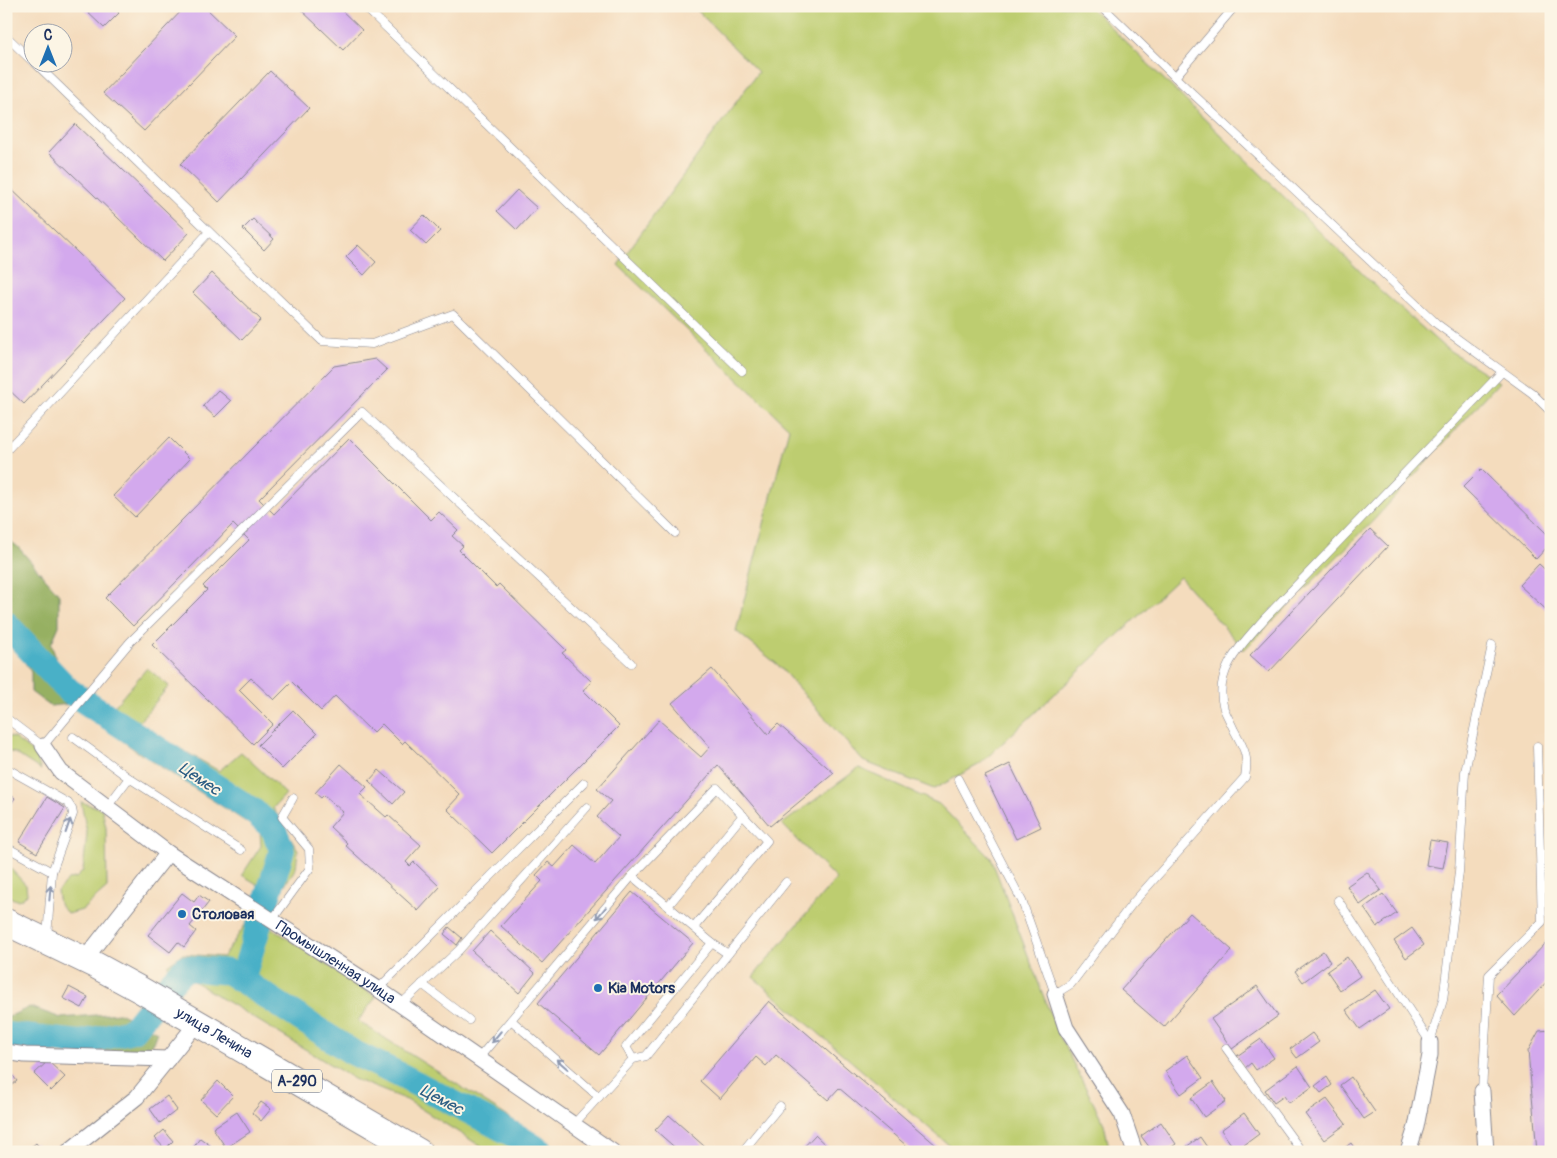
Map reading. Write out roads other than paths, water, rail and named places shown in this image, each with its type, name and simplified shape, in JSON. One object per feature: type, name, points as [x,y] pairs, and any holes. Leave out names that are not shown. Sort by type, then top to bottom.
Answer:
[{"type":"highway","name":"улица Ленина","points":[[6,922],[139,989],[419,1152]]},
{"type":"street","name":"Промышленная улица","points":[[43,746],[61,772],[168,853],[378,989],[613,1152]]},
{"type":"street","points":[[84,960],[168,853]]},
{"type":"street","points":[[1055,994],[1066,1028],[1122,1114],[1135,1152]]},
{"type":"street","points":[[68,1152],[137,1097],[197,1023]]},
{"type":"street","points":[[1408,1152],[1416,1127],[1429,1064],[1430,1042]]},
{"type":"street","points":[[6,1052],[168,1059]]},
{"type":"street","points":[[1482,1091],[1486,1152]]},
{"type":"lane","points":[[364,6],[742,371]]},
{"type":"lane","points":[[1102,6],[1437,324],[1532,393],[1551,412]]},
{"type":"lane","points":[[1175,77],[1235,6]]},
{"type":"lane","points":[[6,36],[22,51]]},
{"type":"lane","points":[[43,72],[322,341],[372,344],[453,314],[675,533]]},
{"type":"lane","points":[[6,450],[209,232]]},
{"type":"lane","points":[[958,779],[1022,901],[1055,994],[1071,984],[1132,904],[1245,777],[1246,755],[1224,709],[1222,694],[1222,680],[1236,650],[1266,616],[1502,372]]},
{"type":"lane","points":[[6,718],[43,746],[130,642],[362,412],[631,663]]},
{"type":"lane","points":[[1430,1042],[1443,1000],[1458,872],[1465,772],[1492,645]]},
{"type":"lane","points":[[73,737],[129,778],[241,850]]},
{"type":"lane","points":[[1482,1091],[1489,975],[1542,922],[1537,746]]},
{"type":"lane","points":[[6,768],[68,803],[72,809],[72,814],[52,872],[46,941]]},
{"type":"lane","points":[[108,807],[129,778]]},
{"type":"lane","points":[[378,989],[584,783]]},
{"type":"lane","points":[[478,1059],[632,876],[717,788],[767,841],[696,926]]},
{"type":"lane","points":[[272,920],[310,868],[309,850],[282,817],[293,798]]},
{"type":"lane","points":[[400,1005],[459,950],[587,807]]},
{"type":"lane","points":[[668,906],[743,815]]},
{"type":"lane","points":[[6,847],[52,872]]},
{"type":"lane","points":[[632,876],[712,943],[728,954]]},
{"type":"lane","points":[[574,1124],[633,1059],[646,1056],[786,882]]},
{"type":"lane","points":[[1338,900],[1430,1042]]},
{"type":"lane","points":[[633,1059],[626,1047],[712,943]]},
{"type":"lane","points":[[422,984],[469,1020]]},
{"type":"lane","points":[[511,1020],[599,1097]]},
{"type":"lane","points":[[1226,1048],[1302,1152]]},
{"type":"lane","points":[[742,1152],[780,1106]]},
{"type":"waterway","name":"Цемес","points":[[6,624],[69,691],[253,811],[273,828],[282,850],[242,980]]},
{"type":"waterway","name":"Цемес","points":[[6,1035],[81,1043],[133,1030],[166,988],[185,968],[229,972],[352,1052],[518,1137],[542,1152]]},
{"type":"place","name":"Столовая","points":[[182,914]]},
{"type":"place","name":"Kia Motors","points":[[598,988]]}]
